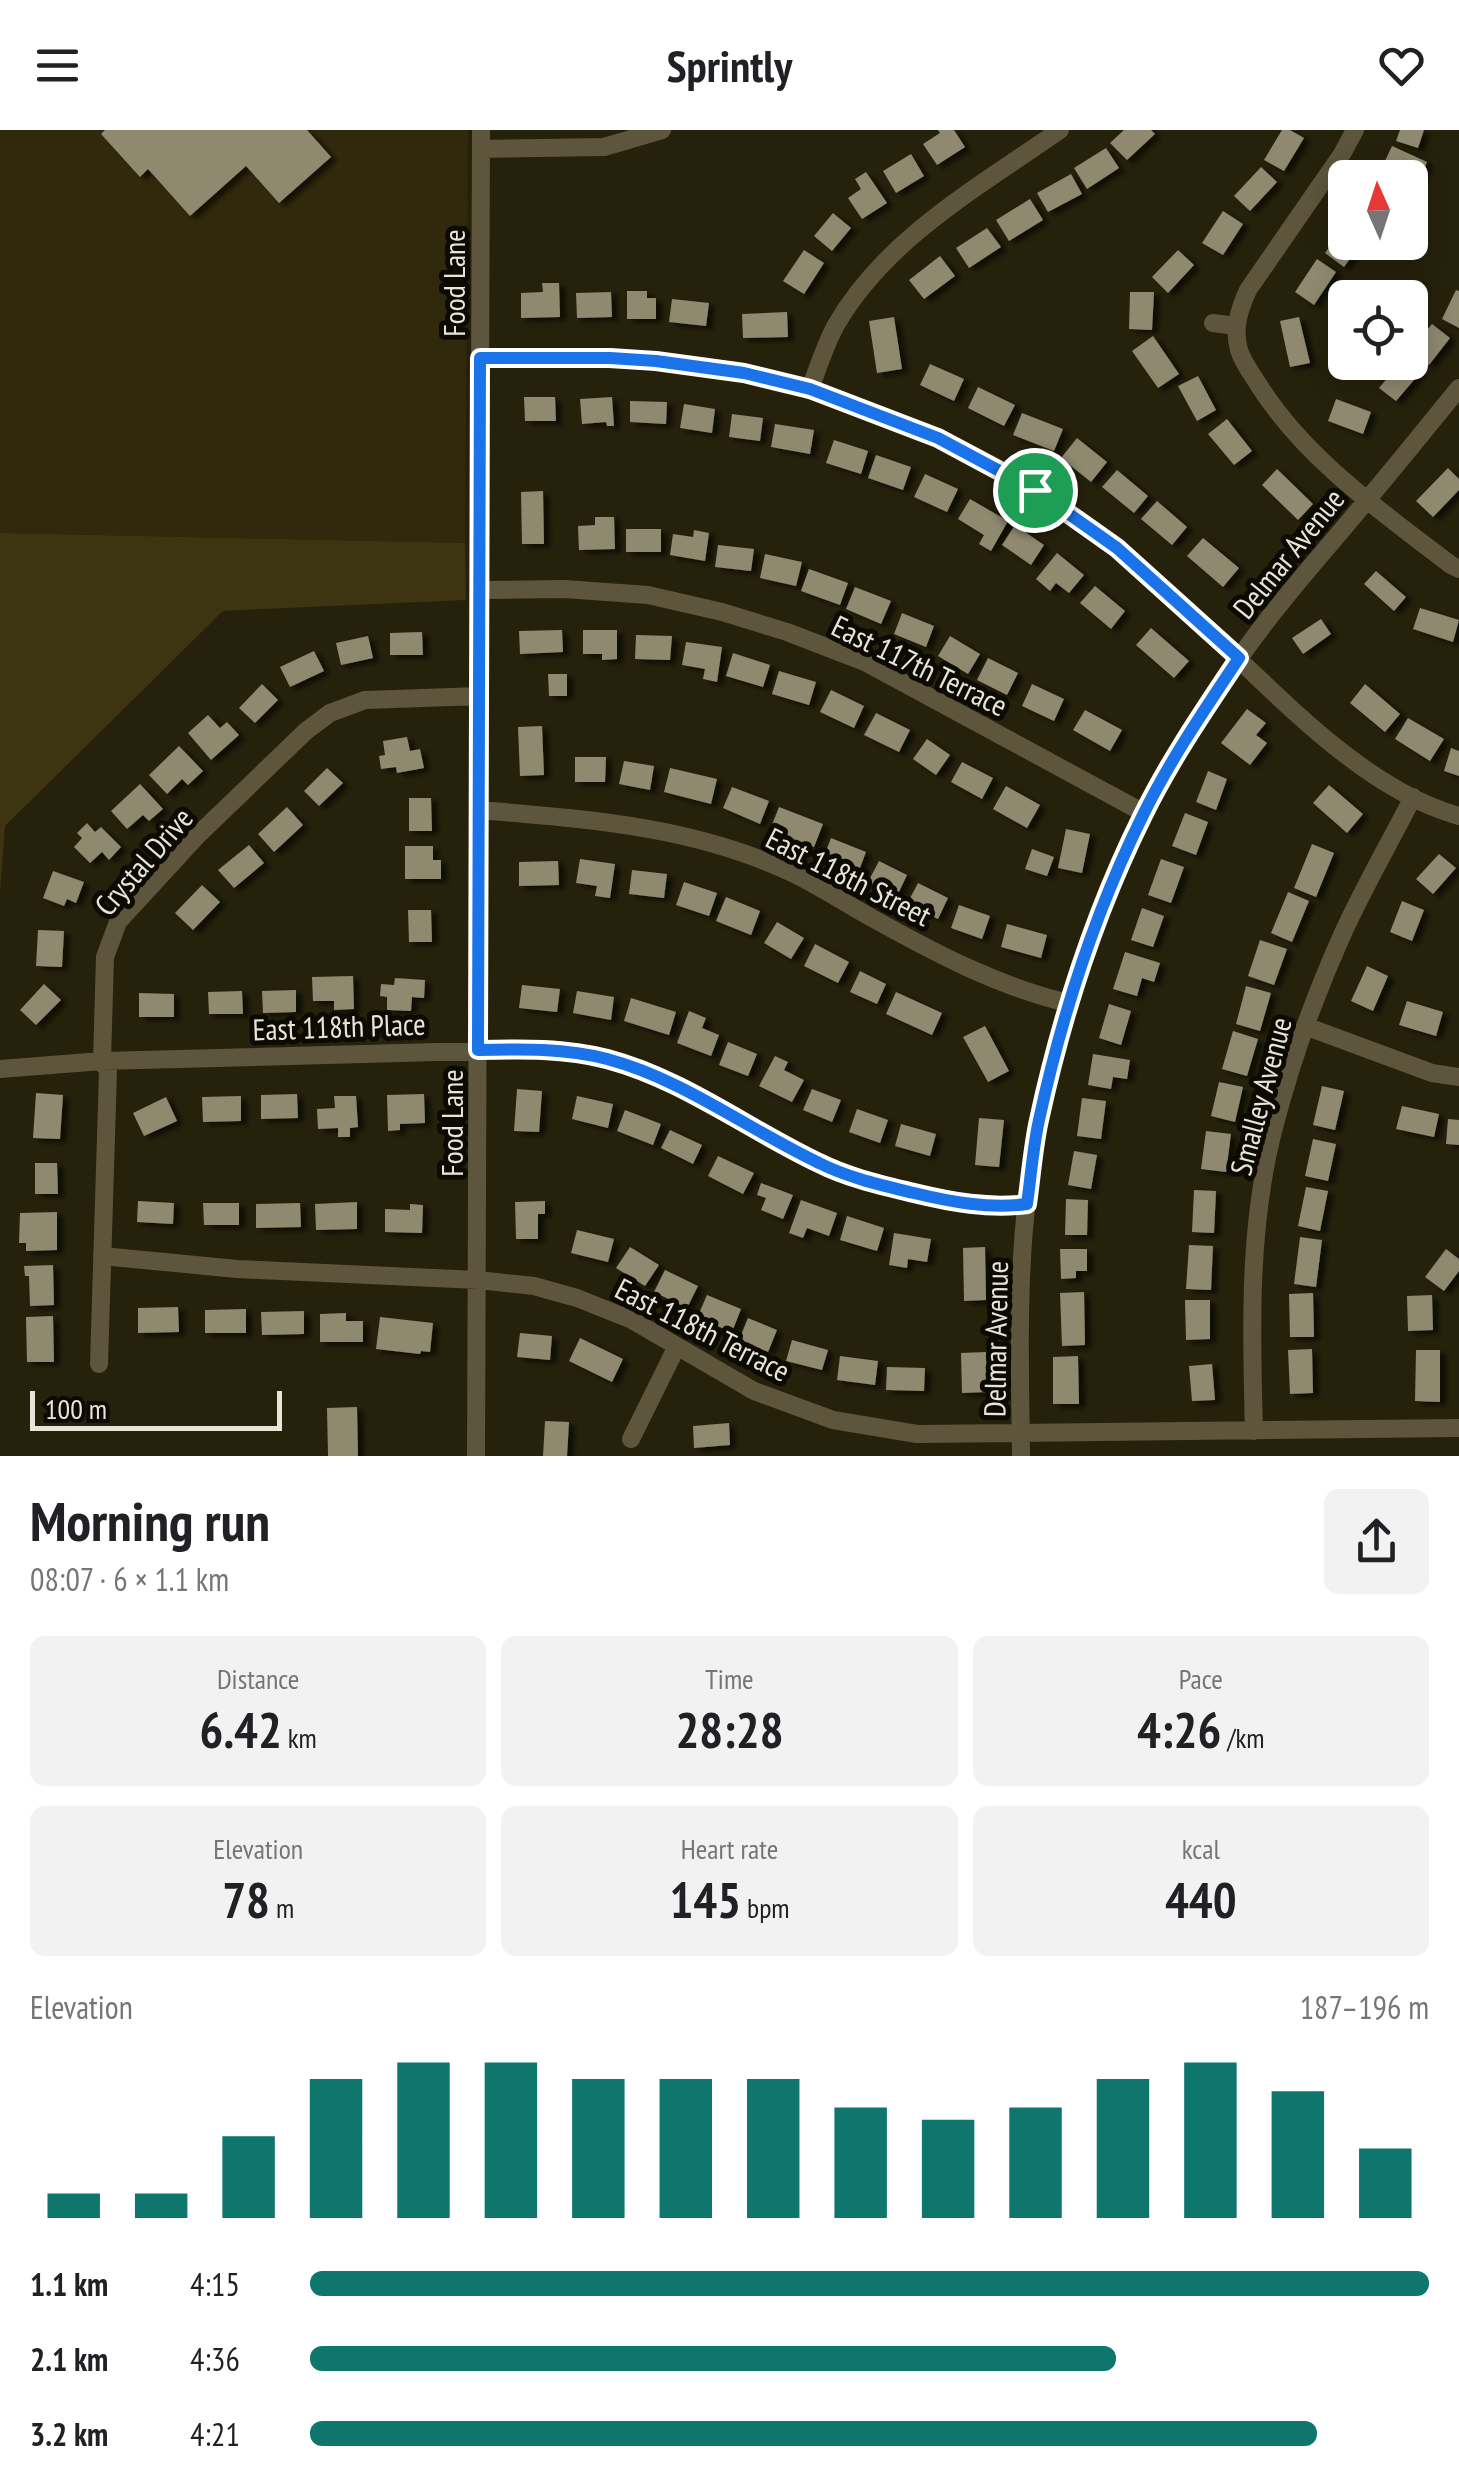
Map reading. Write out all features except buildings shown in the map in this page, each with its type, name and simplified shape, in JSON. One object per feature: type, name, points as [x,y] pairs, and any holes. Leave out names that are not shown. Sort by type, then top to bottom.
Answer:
[{"type":"street","points":[[481,140],[604,146],[662,130]]},
{"type":"street","points":[[810,389],[835,326],[876,268],[922,227],[1060,130]]},
{"type":"street","points":[[1354,130],[1342,154],[1248,290],[1236,326],[1239,349],[1272,406],[1315,453],[1367,501],[1459,568]]},
{"type":"street","name":"Food Lane","points":[[476,1456],[481,140]]},
{"type":"street","points":[[1213,323],[1236,326]]},
{"type":"street","points":[[480,358],[610,358],[744,373],[810,389],[938,438],[1035,490],[1117,548],[1330,742],[1413,798],[1459,816]]},
{"type":"street","name":"Delmar Avenue","points":[[1021,1456],[1020,1305],[1038,1123],[1068,1004],[1102,906],[1144,813],[1187,737],[1239,658],[1299,579],[1459,388]]},
{"type":"street","name":"East 117th Terrace","points":[[480,590],[564,589],[648,595],[787,632],[865,662],[1144,813]]},
{"type":"street","name":"Crystal Drive","points":[[99,1364],[108,1071],[102,1061],[105,957],[118,922],[198,835],[306,731],[330,713],[365,700],[480,696]]},
{"type":"street","name":"Smalley Avenue","points":[[1254,1431],[1250,1328],[1258,1213],[1275,1123],[1305,1026],[1344,932],[1413,798]]},
{"type":"street","name":"East 118th Street","points":[[479,810],[588,820],[729,847],[792,873],[962,964],[1035,996],[1068,1004]]},
{"type":"street","points":[[1305,1026],[1432,1073],[1459,1077]]},
{"type":"street","name":"East 118th Place","points":[[102,1061],[552,1049],[608,1059],[660,1078],[821,1164],[859,1180],[948,1202],[1027,1204]]},
{"type":"street","points":[[0,1069],[102,1061]]},
{"type":"street","name":"East 118th Terrace","points":[[102,1256],[237,1269],[534,1286],[578,1298],[632,1320],[754,1391],[834,1420],[916,1434],[1459,1428]]},
{"type":"street","points":[[630,1439],[677,1346]]},
{"type":"shaded area","points":[[0,130],[468,130],[465,543],[0,533]]},
{"type":"shaded area","points":[[0,533],[465,543],[466,600],[223,611],[5,826],[0,893]]},
{"type":"route","points":[[480,358],[610,358],[744,373],[810,389],[938,438],[1035,490],[1117,548],[1239,658],[1187,737],[1144,813],[1102,906],[1068,1004],[1038,1123],[1027,1204],[948,1202],[859,1180],[821,1164],[660,1078],[608,1059],[552,1049],[478,1050],[480,358]]}]
